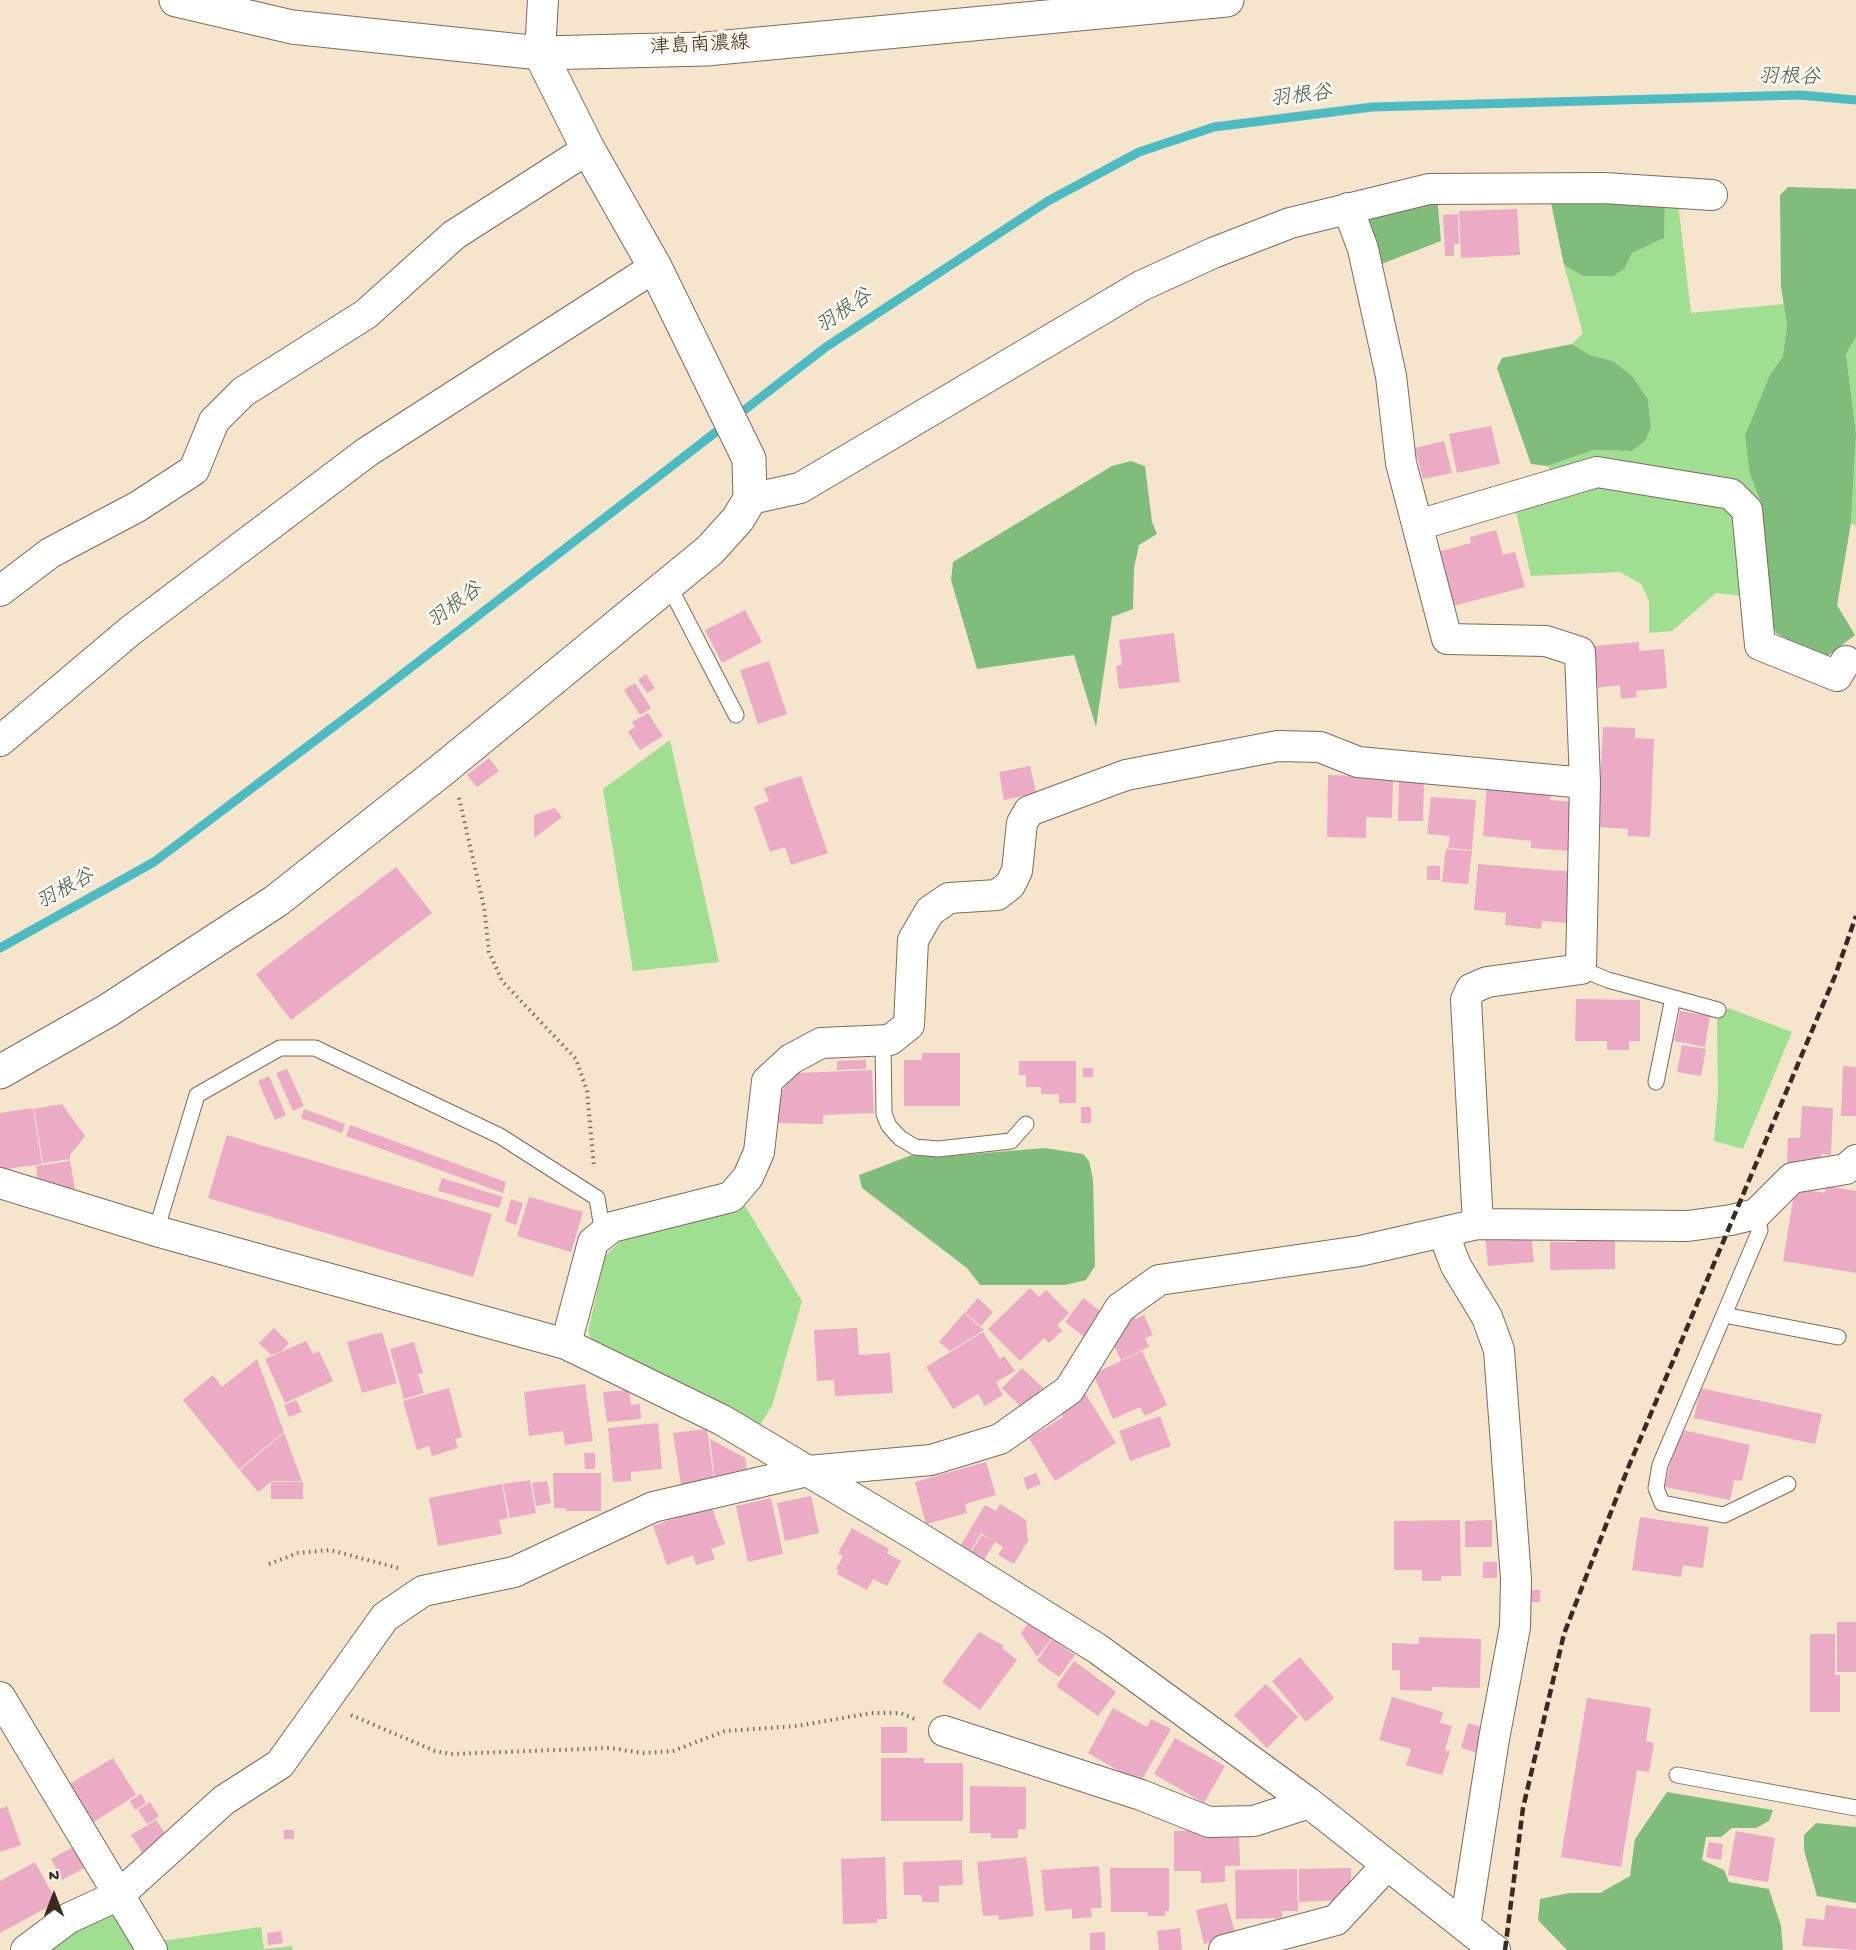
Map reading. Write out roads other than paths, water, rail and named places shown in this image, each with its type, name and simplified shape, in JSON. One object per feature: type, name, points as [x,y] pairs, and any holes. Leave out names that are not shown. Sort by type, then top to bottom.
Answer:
[{"type":"street","name":"津島南濃線","points":[[176,0],[292,27],[540,53],[706,49],[1006,11],[1227,0]]},
{"type":"street","points":[[0,1072],[107,1011],[276,901],[443,769],[710,550],[738,519],[750,499],[749,459],[655,267],[588,150],[540,53],[543,0]]},
{"type":"street","points":[[0,591],[50,553],[137,507],[195,470],[214,421],[243,392],[366,314],[454,235],[588,150]]},
{"type":"street","points":[[750,499],[800,488],[1142,286],[1213,253],[1290,223],[1429,189],[1604,188],[1712,195]]},
{"type":"street","points":[[1348,208],[1363,249],[1391,376],[1401,463],[1447,639],[1546,641],[1580,652],[1585,783],[1581,969],[1487,982],[1471,989],[1466,1000],[1478,1224]]},
{"type":"street","points":[[0,741],[130,631],[367,452],[655,267]]},
{"type":"street","points":[[1418,525],[1597,472],[1731,494],[1747,510],[1760,645],[1837,676],[1846,661]]},
{"type":"street","points":[[566,1344],[593,1242],[612,1227],[731,1197],[748,1177],[759,1152],[767,1081],[791,1059],[821,1043],[890,1040],[909,1025],[913,940],[930,912],[949,898],[997,895],[1010,885],[1017,871],[1022,823],[1029,810],[1126,775],[1278,746],[1320,747],[1358,762],[1585,783]]},
{"type":"street","points":[[26,1950],[69,1918],[119,1895],[224,1800],[280,1764],[385,1617],[423,1591],[514,1572],[653,1507],[808,1471],[931,1460],[1000,1439],[1069,1390],[1120,1308],[1159,1280],[1360,1251],[1478,1224],[1688,1226],[1756,1214],[1792,1178],[1846,1169],[1856,1160]]},
{"type":"street","points":[[0,1183],[156,1231],[566,1344],[722,1420],[1098,1649],[1308,1803],[1496,1950]]},
{"type":"street","points":[[1447,1232],[1449,1248],[1456,1266],[1486,1317],[1499,1350],[1516,1580],[1515,1627],[1494,1739],[1465,1926]]},
{"type":"street","points":[[0,1697],[152,1950]]},
{"type":"street","points":[[944,1731],[1142,1795],[1209,1822],[1254,1821],[1308,1803]]},
{"type":"street","points":[[1224,1950],[1336,1920],[1386,1865]]},
{"type":"lane","points":[[668,584],[736,715]]},
{"type":"lane","points":[[1581,969],[1608,980],[1718,1010]]},
{"type":"lane","points":[[1656,1082],[1673,998]]},
{"type":"lane","points":[[883,1041],[884,1114],[889,1126],[907,1143],[915,1147],[938,1149],[1011,1141],[1026,1124]]},
{"type":"lane","points":[[156,1231],[197,1095],[280,1048],[315,1048],[500,1137],[597,1198],[603,1234]]},
{"type":"lane","points":[[1756,1214],[1760,1230],[1660,1465],[1656,1488],[1662,1503],[1724,1515],[1788,1484]]},
{"type":"lane","points":[[1724,1315],[1838,1337]]},
{"type":"lane","points":[[1677,1776],[1856,1808]]},
{"type":"waterway","name":"羽根谷","points":[[0,948],[154,862],[365,703],[826,347],[1048,201],[1139,152],[1214,127],[1372,107],[1800,95],[1856,100]]},
{"type":"railway","points":[[1505,1950],[1523,1808],[1564,1634],[1628,1468],[1835,976],[1856,916]]}]
